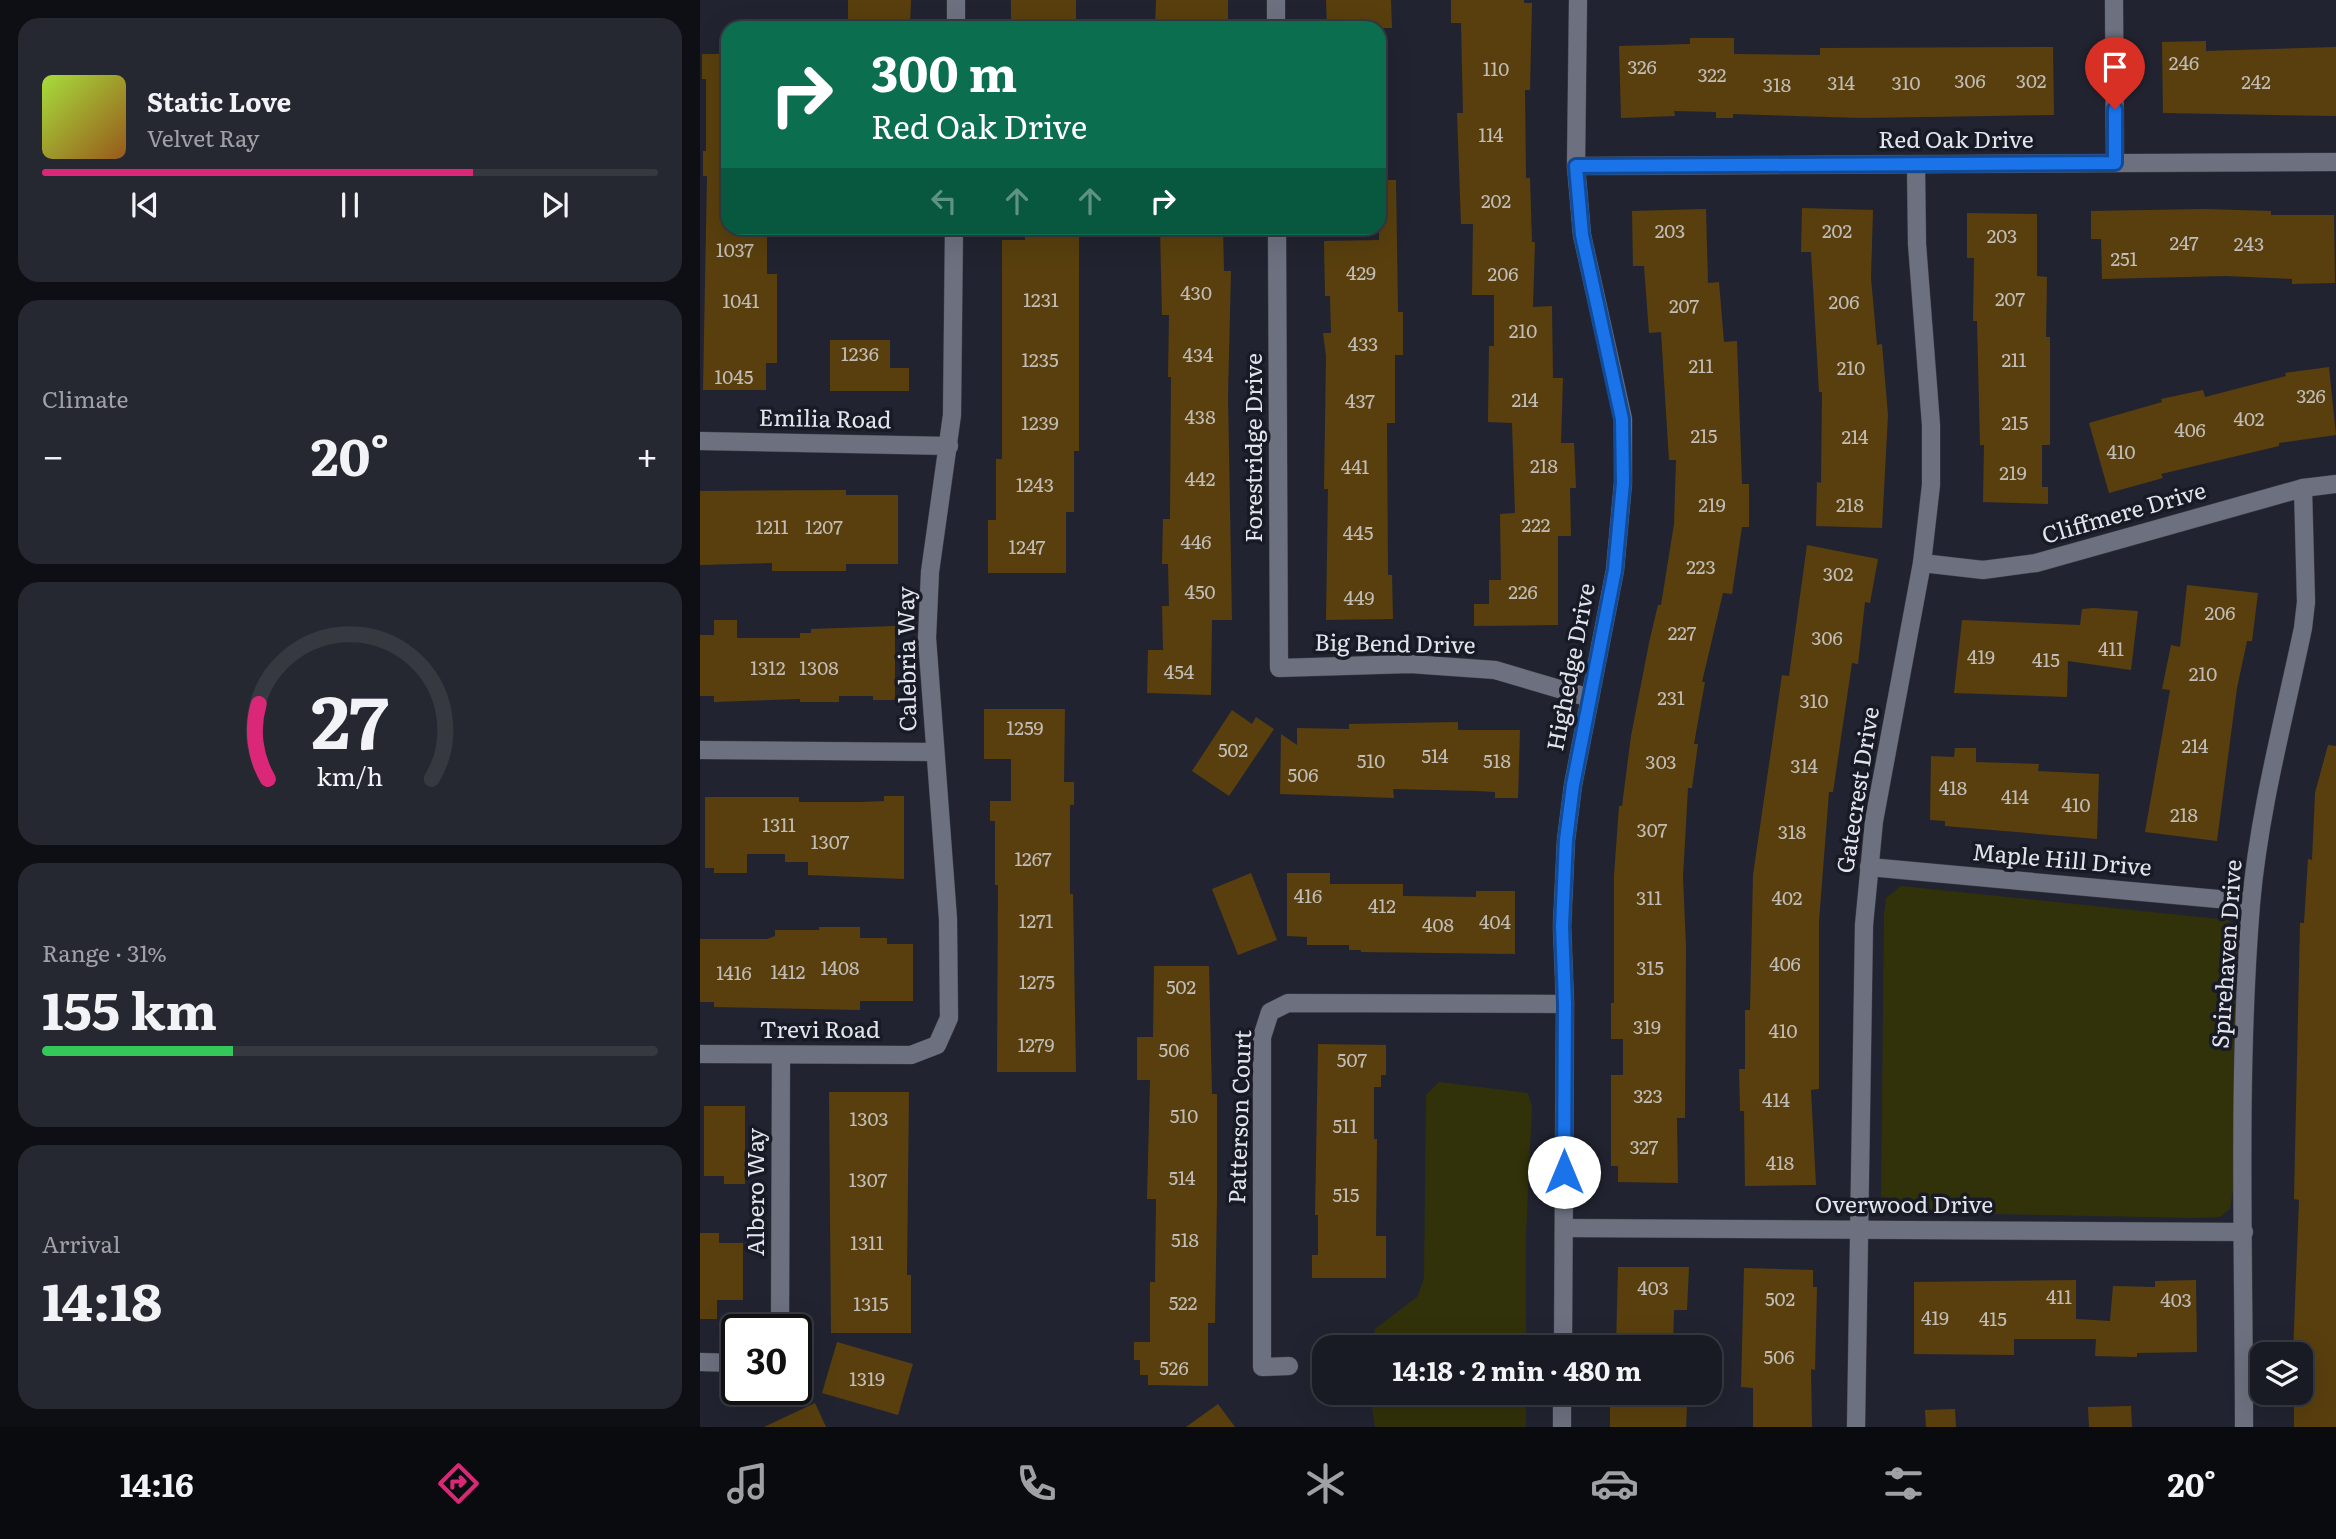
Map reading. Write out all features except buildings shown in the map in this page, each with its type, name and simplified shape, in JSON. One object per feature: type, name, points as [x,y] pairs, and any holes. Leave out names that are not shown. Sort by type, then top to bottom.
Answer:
[{"type":"street","points":[[956,0],[956,21]]},
{"type":"street","points":[[1276,0],[1276,21]]},
{"type":"street","name":"Highedge Drive","points":[[1563,1335],[1565,1004],[1562,926],[1566,840],[1615,570],[1623,483],[1622,419],[1582,235],[1576,166],[1578,0]]},
{"type":"street","points":[[2114,0],[2115,163]]},
{"type":"street","name":"Red Oak Drive","points":[[1576,166],[2336,162]]},
{"type":"street","name":"Gatecrest Drive","points":[[1856,1427],[1864,925],[1869,867],[1922,563],[1931,485],[1931,425],[1917,244],[1916,165]]},
{"type":"street","name":"Calebria Way","points":[[937,1045],[949,1018],[950,953],[928,674],[928,607],[952,415],[954,235]]},
{"type":"street","name":"Forestridge Drive","points":[[1277,235],[1279,668]]},
{"type":"street","name":"Emilia Road","points":[[700,441],[949,446]]},
{"type":"street","name":"Cliffmere Drive","points":[[1922,563],[1983,570],[2036,563],[2303,488],[2336,484]]},
{"type":"street","name":"Spirehaven Drive","points":[[2244,1427],[2245,1043],[2251,902],[2264,811],[2303,628],[2306,602],[2303,488]]},
{"type":"street","name":"Big Bend Drive","points":[[1279,668],[1410,664],[1495,670],[1590,698]]},
{"type":"street","points":[[700,750],[934,752]]},
{"type":"street","name":"Maple Hill Drive","points":[[1869,867],[2251,902]]},
{"type":"street","name":"Patterson Court","points":[[1289,1366],[1262,1367],[1262,1037],[1270,1012],[1288,1003],[1565,1004]]},
{"type":"street","name":"Trevi Road","points":[[700,1054],[911,1055],[937,1045]]},
{"type":"street","name":"Albero Way","points":[[780,1314],[781,1055]]},
{"type":"street","name":"Overwood Drive","points":[[1564,1228],[2244,1232]]},
{"type":"street","points":[[700,1363],[721,1363]]},
{"type":"street","points":[[1562,1405],[1562,1427]]},
{"type":"shaded area","points":[[1901,886],[2228,920],[2235,928],[2237,954],[2234,1183],[2230,1209],[2220,1217],[2194,1218],[1896,1212],[1886,1206],[1881,1196],[1884,915],[1886,898]]},
{"type":"shaded area","points":[[1439,1082],[1528,1093],[1532,1107],[1526,1235],[1526,1335],[1375,1335],[1375,1329],[1418,1296],[1424,1278],[1426,1095]]},
{"type":"shaded area","points":[[1372,1405],[1526,1405],[1526,1427],[1375,1427]]},
{"type":"route","points":[[1564,1172],[1565,1004],[1562,926],[1566,840],[1573,785],[1615,570],[1623,483],[1622,419],[1582,235],[1576,166],[2115,163],[2115,109]]}]
